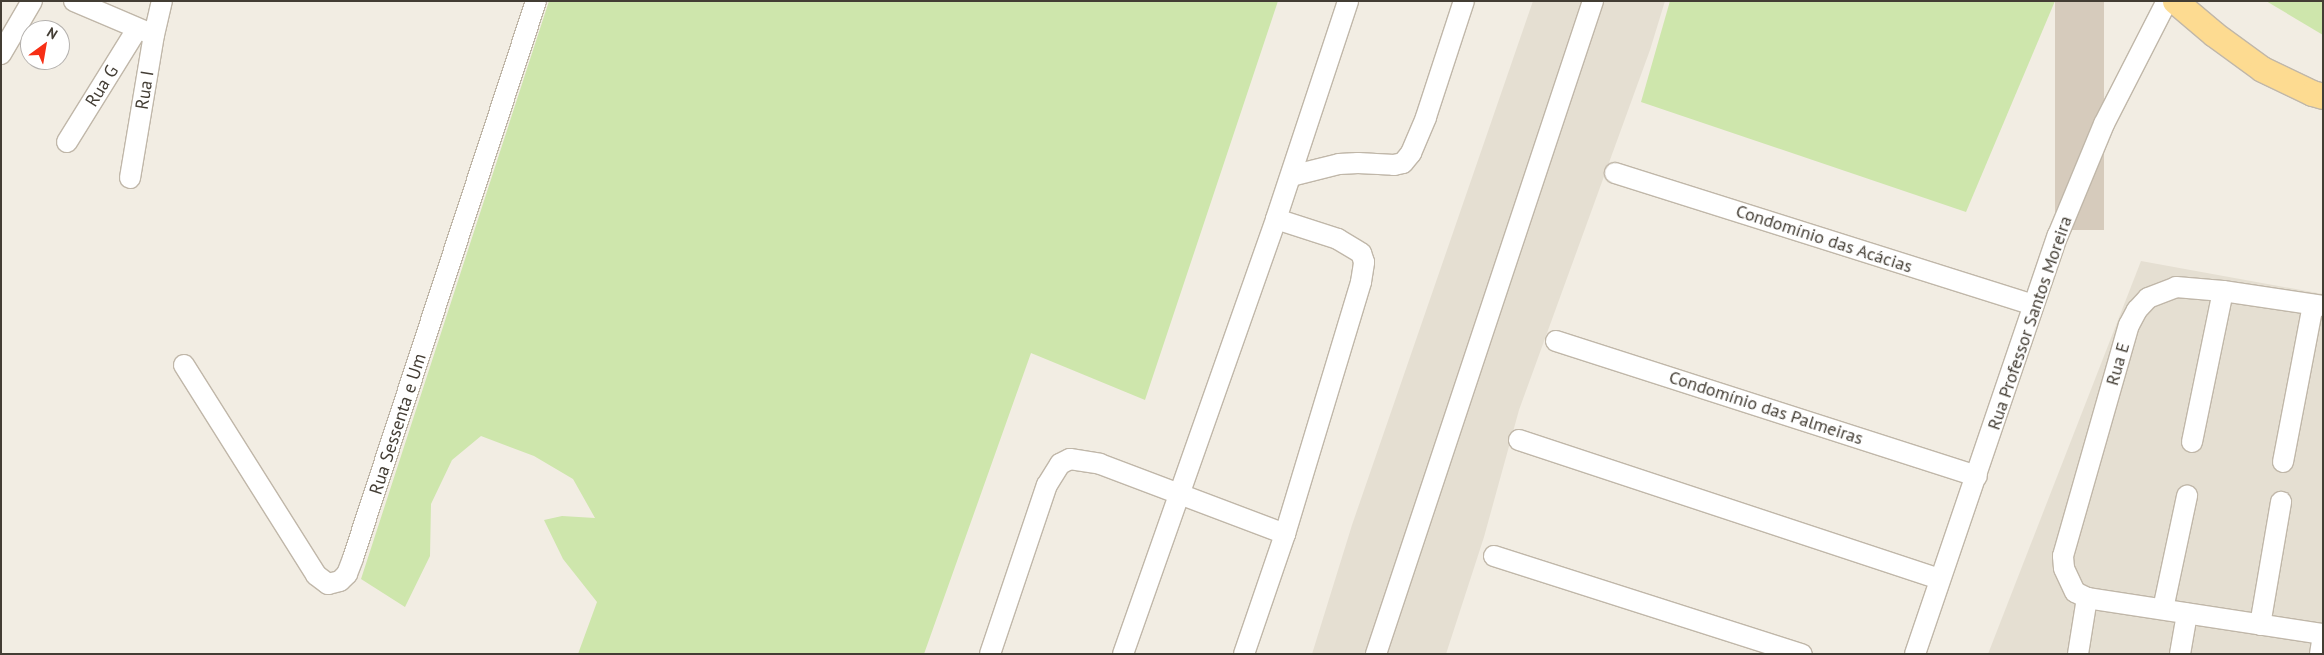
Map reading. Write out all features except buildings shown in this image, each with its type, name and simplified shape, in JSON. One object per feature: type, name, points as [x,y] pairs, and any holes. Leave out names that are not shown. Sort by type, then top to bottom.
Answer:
[{"type":"main road","points":[[2175,1],[2214,34],[2262,69],[2312,94],[2323,96]]},
{"type":"street","points":[[1,54],[32,1]]},
{"type":"street","points":[[74,1],[145,32]]},
{"type":"street","name":"Rua I","points":[[130,178],[145,32],[162,1]]},
{"type":"street","name":"Rua Sessenta e Um","points":[[184,365],[316,575],[328,584],[340,581],[346,574],[353,558],[536,1]]},
{"type":"street","points":[[1123,654],[1291,176],[1348,1]]},
{"type":"street","points":[[1291,176],[1339,164],[1394,165],[1403,163],[1411,153],[1426,117],[1464,1]]},
{"type":"street","points":[[1376,654],[1593,1]]},
{"type":"street","name":"Rua Professor Santos Moreira","points":[[1914,654],[1977,476],[2058,235],[2104,124],[2167,1]]},
{"type":"street","name":"Rua G","points":[[67,142],[145,32]]},
{"type":"street","name":"Condomínio das Acácias","points":[[1615,173],[2033,305]]},
{"type":"street","points":[[1244,654],[1285,534],[1361,282],[1364,262],[1361,253],[1338,239],[1276,218]]},
{"type":"street","name":"Rua E","points":[[2087,598],[2075,592],[2064,568],[2063,556],[2129,325],[2137,310],[2148,298],[2176,287],[2223,291],[2318,306]]},
{"type":"street","points":[[2192,442],[2223,291]]},
{"type":"street","points":[[2283,462],[2318,306]]},
{"type":"street","name":"Condomínio das Palmeiras","points":[[1556,341],[1977,476]]},
{"type":"street","points":[[1520,440],[1939,579]]},
{"type":"street","points":[[990,654],[1047,485],[1060,464],[1070,459],[1081,459],[1180,493],[1285,534]]},
{"type":"street","points":[[2163,610],[2187,496]]},
{"type":"street","points":[[2260,625],[2282,502]]},
{"type":"street","points":[[1494,556],[1802,654]]},
{"type":"street","points":[[2078,654],[2087,598],[2323,634],[2320,654]]},
{"type":"street","points":[[2180,654],[2187,614]]},
{"type":"shaded area","points":[[1533,1],[1665,1],[1650,50],[1519,410],[1484,537],[1446,654],[1312,654],[1352,525]]},
{"type":"shaded area","points":[[2141,261],[2323,294],[2323,654],[1988,654]]},
{"type":"green space","points":[[549,1],[1278,1],[1145,400],[1031,353],[924,654],[578,654],[597,602],[563,559],[544,520],[562,516],[595,518],[573,479],[534,456],[481,436],[452,460],[431,504],[430,556],[405,607],[361,579]]},
{"type":"green space","points":[[1670,1],[2055,1],[1966,212],[1641,102]]},
{"type":"green space","points":[[2266,1],[2323,1],[2323,35]]}]
